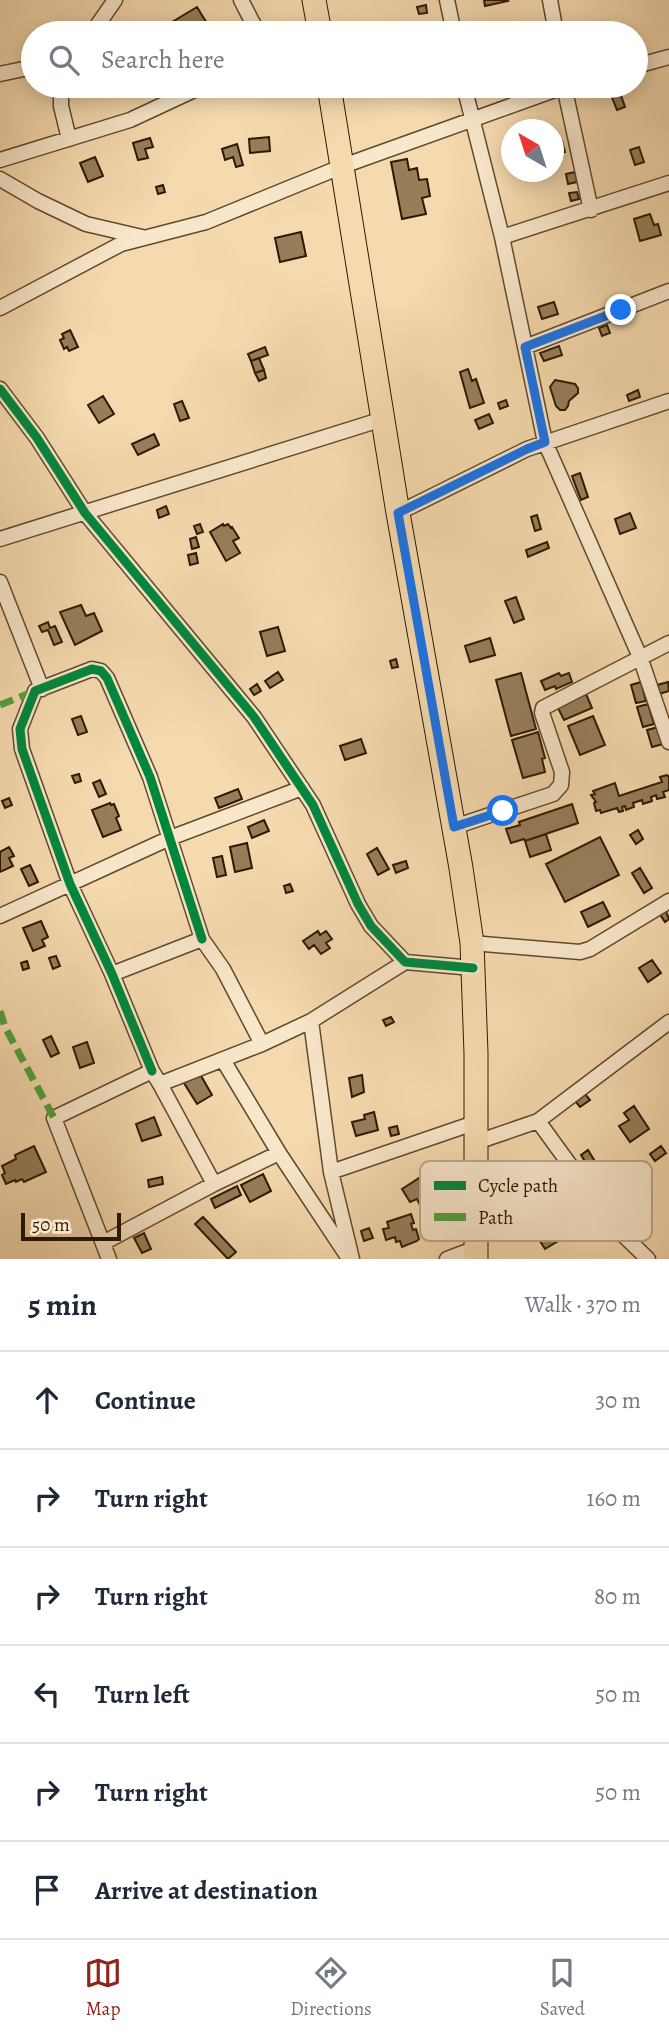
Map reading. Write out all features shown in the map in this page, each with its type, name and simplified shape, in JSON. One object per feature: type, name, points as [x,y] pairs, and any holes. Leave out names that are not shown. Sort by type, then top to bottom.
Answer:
[{"type":"main road","points":[[314,0],[315,21]]},
{"type":"main road","points":[[331,98],[398,513],[472,943],[477,1161]]},
{"type":"street","points":[[100,21],[114,0]]},
{"type":"street","points":[[241,0],[252,21]]},
{"type":"street","points":[[447,0],[451,21]]},
{"type":"street","points":[[550,0],[554,21]]},
{"type":"street","points":[[648,63],[669,57]]},
{"type":"street","points":[[0,74],[21,70]]},
{"type":"street","points":[[61,98],[69,139]]},
{"type":"street","points":[[0,160],[130,120],[177,98]]},
{"type":"street","points":[[466,98],[502,237],[545,442],[640,657],[669,742]]},
{"type":"street","points":[[0,308],[121,244],[205,222],[343,166],[533,98]]},
{"type":"street","points":[[568,98],[591,210]]},
{"type":"street","points":[[0,179],[86,224],[143,237]]},
{"type":"street","points":[[502,237],[669,183]]},
{"type":"street","points":[[525,347],[669,291]]},
{"type":"street","points":[[0,388],[85,513],[254,717],[313,805],[358,904],[371,926],[405,962]]},
{"type":"street","points":[[398,513],[527,449],[669,401]]},
{"type":"street","points":[[0,540],[383,419]]},
{"type":"street","points":[[0,582],[42,688]]},
{"type":"street","points":[[454,827],[553,794],[561,785],[562,772],[542,708],[669,643]]},
{"type":"street","points":[[214,1184],[156,1078],[70,884],[22,749],[20,729],[34,691],[92,669],[101,671],[107,678],[150,777],[202,939],[223,969],[262,1044]]},
{"type":"street","points":[[0,916],[170,838],[302,788]]},
{"type":"street","points":[[472,943],[580,952],[590,949],[669,902]]},
{"type":"street","points":[[112,974],[202,939]]},
{"type":"street","points":[[108,1259],[54,1118],[156,1078],[223,1060],[262,1044],[311,1021],[405,962],[473,968]]},
{"type":"street","points":[[311,1021],[331,1172],[351,1259]]},
{"type":"street","points":[[331,1172],[477,1132],[538,1121],[669,1021]]},
{"type":"street","points":[[223,1060],[279,1153],[351,1259]]},
{"type":"street","points":[[538,1121],[567,1161]]},
{"type":"street","points":[[103,1243],[279,1153]]},
{"type":"street","points":[[629,1241],[648,1259]]},
{"type":"street","points":[[447,1259],[476,1253]]},
{"type":"building","points":[[484,0],[507,0],[508,1],[485,6]]},
{"type":"building","points":[[426,5],[427,13],[419,14],[417,7]]},
{"type":"building","points":[[197,7],[206,21],[174,21]]},
{"type":"building","points":[[612,98],[622,98],[625,107],[617,110]]},
{"type":"building","points":[[269,137],[270,151],[250,153],[249,139]]},
{"type":"building","points":[[150,138],[153,147],[145,149],[148,158],[138,160],[133,143]]},
{"type":"building","points":[[237,144],[243,165],[236,167],[233,157],[225,160],[222,149]]},
{"type":"building","points":[[639,147],[644,162],[635,165],[630,150]]},
{"type":"building","points":[[95,157],[103,176],[88,182],[80,163]]},
{"type":"building","points":[[407,159],[409,170],[417,168],[419,180],[427,179],[430,196],[422,198],[426,214],[402,219],[391,162]]},
{"type":"building","points":[[575,172],[577,182],[568,184],[566,174]]},
{"type":"building","points":[[163,185],[165,192],[158,194],[156,187]]},
{"type":"building","points":[[577,192],[579,199],[571,201],[569,193]]},
{"type":"building","points":[[650,214],[654,225],[658,224],[661,235],[640,241],[634,219]]},
{"type":"building","points":[[301,232],[306,256],[280,262],[275,238]]},
{"type":"building","points":[[554,302],[558,314],[542,319],[538,307]]},
{"type":"building","points":[[607,325],[610,333],[602,336],[599,328]]},
{"type":"building","points":[[70,330],[78,347],[69,351],[67,347],[64,349],[60,340],[64,338],[62,334]]},
{"type":"building","points":[[559,346],[562,355],[544,361],[540,353]]},
{"type":"building","points":[[265,347],[268,355],[251,361],[248,354]]},
{"type":"building","points":[[259,358],[264,370],[255,373],[251,361]]},
{"type":"building","points":[[468,369],[472,381],[476,379],[484,403],[470,408],[460,372]]},
{"type":"building","points":[[264,370],[266,378],[259,381],[255,373]]},
{"type":"building","points":[[555,380],[575,384],[578,388],[578,393],[569,401],[565,410],[556,406],[550,387]]},
{"type":"building","points":[[638,390],[640,397],[629,401],[627,395]]},
{"type":"building","points":[[103,396],[114,414],[99,423],[88,405]]},
{"type":"building","points":[[506,400],[508,406],[500,409],[498,403]]},
{"type":"building","points":[[182,401],[189,418],[180,421],[174,404]]},
{"type":"building","points":[[489,414],[493,423],[479,429],[475,420]]},
{"type":"building","points":[[154,434],[159,445],[138,455],[132,444]]},
{"type":"building","points":[[580,473],[588,497],[581,500],[572,476]]},
{"type":"building","points":[[166,506],[169,514],[159,518],[157,510]]},
{"type":"building","points":[[630,513],[636,528],[620,534],[615,519]]},
{"type":"building","points":[[537,515],[541,529],[535,531],[531,517]]},
{"type":"building","points":[[200,524],[203,532],[197,534],[194,526]]},
{"type":"building","points":[[223,524],[232,527],[239,538],[233,541],[240,553],[226,561],[210,532]]},
{"type":"building","points":[[196,537],[199,547],[192,549],[190,539]]},
{"type":"building","points":[[547,542],[549,548],[528,557],[526,550]]},
{"type":"building","points":[[196,553],[198,563],[190,565],[188,555]]},
{"type":"building","points":[[516,597],[524,619],[514,623],[505,601]]},
{"type":"building","points":[[81,605],[86,616],[94,613],[102,631],[75,645],[60,612]]},
{"type":"building","points":[[48,622],[50,628],[55,626],[62,642],[54,645],[48,630],[42,632],[39,626]]},
{"type":"building","points":[[278,627],[285,651],[267,656],[260,632]]},
{"type":"building","points":[[490,638],[495,655],[470,662],[465,646]]},
{"type":"building","points":[[396,659],[398,667],[392,668],[390,661]]},
{"type":"building","points":[[278,672],[283,680],[270,688],[265,681]]},
{"type":"building","points":[[521,673],[536,729],[511,736],[496,680]]},
{"type":"building","points":[[559,673],[561,676],[569,673],[572,682],[556,689],[555,686],[545,690],[541,681]]},
{"type":"building","points":[[641,682],[646,701],[636,703],[631,685]]},
{"type":"building","points":[[668,682],[669,691],[659,694],[657,685]]},
{"type":"building","points":[[257,684],[261,691],[254,695],[250,689]]},
{"type":"building","points":[[586,694],[592,708],[564,720],[557,706]]},
{"type":"building","points":[[648,704],[654,724],[643,727],[637,707]]},
{"type":"building","points":[[81,716],[87,732],[78,735],[72,719]]},
{"type":"building","points":[[593,716],[605,745],[580,755],[568,726]]},
{"type":"building","points":[[658,727],[663,744],[652,747],[647,730]]},
{"type":"building","points":[[538,732],[545,758],[542,759],[545,772],[523,778],[512,740]]},
{"type":"building","points":[[361,739],[366,753],[345,760],[340,746]]},
{"type":"building","points":[[79,774],[81,781],[75,783],[72,776]]},
{"type":"building","points":[[667,775],[669,790],[663,792],[665,797],[657,799],[656,795],[651,797],[652,801],[633,803],[634,807],[626,810],[625,806],[622,807],[623,811],[619,812],[617,808],[601,813],[600,810],[596,811],[596,802],[591,795],[595,794],[593,791],[615,783],[619,796],[662,782],[660,777]]},
{"type":"building","points":[[100,780],[106,794],[99,797],[93,783]]},
{"type":"building","points":[[238,789],[242,799],[219,808],[215,798]]},
{"type":"building","points":[[9,798],[12,805],[5,808],[2,801]]},
{"type":"building","points":[[114,804],[119,816],[116,818],[121,830],[103,837],[92,810]]},
{"type":"building","points":[[572,804],[578,823],[511,843],[506,829]]},
{"type":"building","points":[[264,820],[269,831],[252,838],[248,827]]},
{"type":"building","points":[[638,830],[643,839],[636,844],[630,835]]},
{"type":"building","points":[[546,834],[551,850],[530,857],[525,841]]},
{"type":"building","points":[[600,837],[619,875],[565,902],[546,864]]},
{"type":"building","points":[[247,843],[252,868],[235,872],[230,847]]},
{"type":"building","points":[[9,847],[14,856],[9,858],[13,866],[0,872],[0,852]]},
{"type":"building","points":[[377,848],[389,869],[378,875],[367,854]]},
{"type":"building","points":[[222,856],[226,875],[217,877],[213,858]]},
{"type":"building","points":[[406,861],[408,868],[396,873],[393,865]]},
{"type":"building","points":[[30,865],[38,882],[29,886],[21,869]]},
{"type":"building","points":[[640,868],[652,888],[644,893],[632,873]]},
{"type":"building","points":[[290,884],[293,891],[286,893],[284,886]]},
{"type":"building","points":[[603,902],[610,916],[588,927],[581,912]]},
{"type":"building","points":[[665,909],[669,919],[665,922],[659,913]]},
{"type":"building","points":[[41,921],[48,937],[42,940],[45,946],[33,951],[23,928]]},
{"type":"building","points":[[318,931],[320,935],[326,931],[332,939],[326,943],[330,948],[321,954],[314,945],[309,949],[303,941]]},
{"type":"building","points":[[56,956],[60,966],[53,969],[49,958]]},
{"type":"building","points":[[652,960],[661,973],[648,982],[639,968]]},
{"type":"building","points":[[27,961],[29,968],[23,970],[21,963]]},
{"type":"building","points":[[391,1017],[394,1022],[386,1026],[383,1020]]},
{"type":"building","points":[[51,1036],[59,1053],[51,1057],[43,1040]]},
{"type":"building","points":[[87,1042],[94,1063],[80,1068],[73,1047]]},
{"type":"building","points":[[200,1074],[212,1095],[197,1104],[184,1083]]},
{"type":"building","points":[[362,1075],[364,1092],[352,1097],[349,1078]]},
{"type":"building","points":[[585,1094],[590,1100],[580,1107],[576,1102]]},
{"type":"building","points":[[634,1106],[649,1129],[630,1142],[619,1126],[629,1120],[624,1113]]},
{"type":"building","points":[[374,1112],[378,1130],[356,1136],[352,1122],[365,1119],[364,1115]]},
{"type":"building","points":[[154,1117],[161,1135],[142,1141],[136,1124]]},
{"type":"building","points":[[397,1126],[399,1134],[391,1136],[389,1128]]},
{"type":"building","points":[[34,1146],[46,1172],[24,1182],[22,1179],[6,1184],[2,1166],[16,1159],[15,1155]]},
{"type":"building","points":[[661,1146],[666,1153],[655,1161],[650,1154]]},
{"type":"building","points":[[588,1150],[595,1161],[585,1161],[581,1155]]},
{"type":"building","points":[[263,1174],[271,1191],[250,1202],[241,1185]]},
{"type":"building","points":[[162,1177],[163,1184],[149,1187],[148,1180]]},
{"type":"building","points":[[419,1178],[420,1205],[417,1199],[410,1202],[402,1189]]},
{"type":"building","points":[[237,1186],[241,1195],[215,1208],[211,1199]]},
{"type":"building","points":[[411,1214],[414,1223],[411,1224],[419,1239],[402,1247],[395,1237],[386,1240],[383,1229],[389,1228],[387,1222]]},
{"type":"building","points":[[203,1217],[236,1252],[228,1259],[195,1224]]},
{"type":"building","points":[[369,1228],[373,1238],[364,1241],[361,1231]]},
{"type":"building","points":[[144,1233],[151,1249],[142,1253],[134,1238]]},
{"type":"building","points":[[540,1241],[558,1241],[545,1249]]},
{"type":"marked path","points":[[0,705],[35,691]]},
{"type":"marked path","points":[[0,1011],[5,1027],[54,1118]]},
{"type":"cycle path","points":[[0,389],[37,438],[85,513],[254,717],[313,805],[358,904],[371,926],[405,962],[473,968]]},
{"type":"cycle path","points":[[152,1071],[112,974],[70,884],[22,749],[20,729],[35,691],[92,669],[101,671],[107,678],[150,777],[202,939]]},
{"type":"route","points":[[503,811],[454,827],[398,513],[545,442],[525,347],[621,310]]}]
